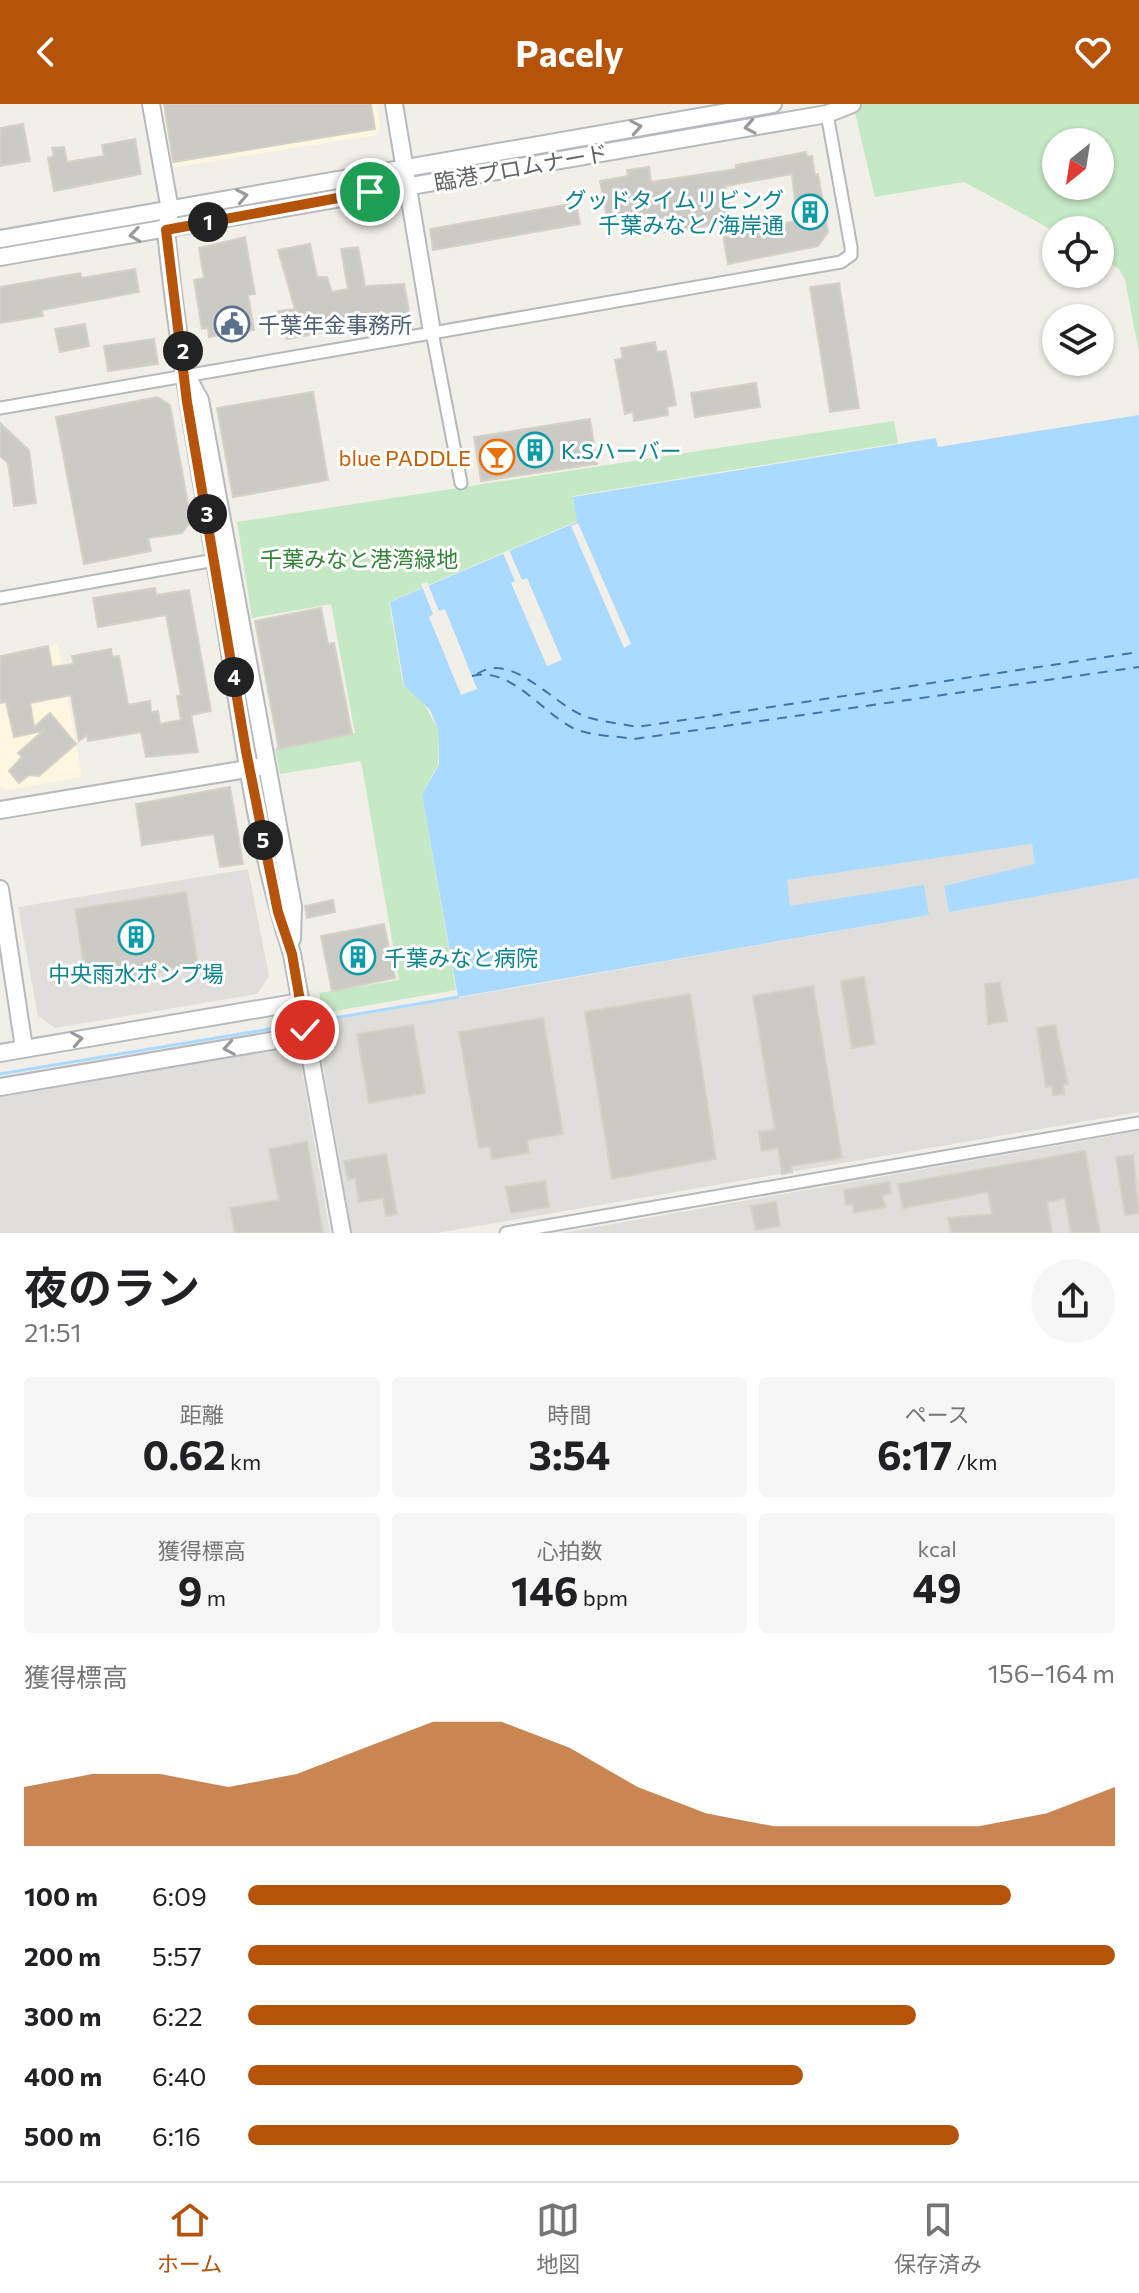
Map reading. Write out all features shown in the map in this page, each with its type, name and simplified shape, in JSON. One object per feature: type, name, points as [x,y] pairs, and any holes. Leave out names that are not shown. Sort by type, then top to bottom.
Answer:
[{"type":"street","points":[[151,104],[170,210],[166,230],[187,377],[187,402],[257,767]]},
{"type":"street","points":[[394,104],[461,483]]},
{"type":"street","name":"臨港プロムナード","points":[[0,239],[773,104]]},
{"type":"street","name":"臨港プロムナード","points":[[0,257],[827,114],[852,104]]},
{"type":"street","points":[[0,408],[847,260],[851,247],[827,114]]},
{"type":"street","points":[[187,377],[200,400],[278,912],[292,954],[342,1233]]},
{"type":"street","points":[[0,598],[215,560]]},
{"type":"street","points":[[0,810],[257,767]]},
{"type":"street","points":[[0,889],[24,1048]]},
{"type":"street","points":[[0,1053],[24,1048],[304,1021]]},
{"type":"street","points":[[0,1087],[304,1021]]},
{"type":"street","points":[[506,1233],[1139,1123]]},
{"type":"shaded area","points":[[154,104],[376,104],[380,128],[376,135],[170,168]]},
{"type":"shaded area","points":[[58,645],[82,777],[5,790],[0,786],[0,654]]},
{"type":"shaded area","points":[[1032,844],[1036,864],[944,886],[949,912],[1139,878],[1139,1112],[437,1233],[352,1233],[316,1023],[929,915],[790,906],[786,880]]},
{"type":"shaded area","points":[[248,869],[269,976],[257,994],[55,1028],[38,1016],[18,907]]},
{"type":"shaded area","points":[[294,1046],[298,1048],[330,1233],[0,1233],[0,1097]]},
{"type":"shaded area","points":[[1139,1131],[1139,1233],[562,1233]]},
{"type":"green space","points":[[853,104],[1139,104],[1139,352],[1125,280],[1114,266],[1114,216],[1042,216],[1042,224],[964,182],[875,197]]},
{"type":"green space","name":"千葉みなと港湾緑地","points":[[894,421],[898,443],[573,496],[577,521],[389,602],[403,685],[420,697],[438,729],[438,764],[422,795],[456,990],[323,1013],[319,993],[399,980],[361,761],[280,774],[275,748],[355,733],[331,604],[252,618],[237,522]]},
{"type":"water","points":[[1139,415],[1139,878],[949,912],[944,886],[1035,864],[1032,844],[787,880],[790,906],[924,885],[929,915],[458,997],[422,795],[439,764],[438,729],[430,710],[404,685],[390,602],[577,522],[573,497],[936,438],[938,447]]},
{"type":"pier","points":[[578,523],[631,644],[624,648],[571,526]]},
{"type":"pier","points":[[509,550],[522,580],[527,578],[562,660],[547,666],[511,583],[515,581],[503,553]]},
{"type":"pier","points":[[427,582],[439,611],[445,609],[477,689],[461,695],[429,617],[433,614],[421,584]]},
{"type":"building","points":[[164,104],[371,104],[375,129],[173,162]]},
{"type":"building","points":[[23,124],[30,161],[0,166],[0,128]]},
{"type":"building","points":[[135,139],[141,174],[54,191],[48,158],[54,156],[52,148],[64,147],[67,162],[104,156],[102,145]]},
{"type":"building","points":[[806,152],[807,157],[812,156],[828,232],[818,246],[728,264],[721,224],[636,236],[634,219],[608,223],[600,181],[628,176],[627,170],[649,167],[651,182],[736,169],[736,165]],"holes":[[[792,174],[797,221],[735,232],[725,186]]]},
{"type":"building","points":[[576,203],[580,224],[433,250],[430,229]]},
{"type":"building","points":[[245,237],[255,294],[248,295],[254,330],[209,337],[208,328],[202,329],[194,280],[204,278],[199,248]]},
{"type":"building","points":[[310,244],[317,277],[327,277],[332,292],[348,289],[341,249],[358,247],[365,286],[404,284],[410,316],[287,339],[278,311],[295,309],[278,250]]},
{"type":"building","points":[[135,269],[139,292],[42,310],[43,316],[0,323],[0,287],[80,273],[82,278]]},
{"type":"building","points":[[839,283],[859,408],[830,412],[810,287]]},
{"type":"building","points":[[85,324],[89,346],[60,352],[55,329]]},
{"type":"building","points":[[154,339],[158,364],[108,371],[104,346]]},
{"type":"building","points":[[655,342],[657,352],[666,351],[676,405],[667,407],[668,415],[634,421],[633,412],[625,414],[615,360],[623,358],[621,348]]},
{"type":"building","points":[[756,383],[760,407],[695,417],[691,393]]},
{"type":"building","points":[[313,392],[328,480],[233,497],[217,408]]},
{"type":"building","points":[[157,397],[170,405],[191,521],[182,533],[148,538],[151,551],[84,564],[56,417]]},
{"type":"building","name":"K.Sハーバー","points":[[590,419],[597,464],[481,481],[474,437]]},
{"type":"building","points":[[0,423],[29,450],[36,503],[14,506],[8,463],[0,456]]},
{"type":"building","points":[[155,588],[156,595],[189,590],[211,711],[191,715],[198,752],[146,757],[141,732],[88,741],[87,735],[79,741],[71,695],[30,703],[34,727],[50,713],[76,744],[39,776],[29,775],[19,783],[9,771],[22,757],[18,753],[43,731],[14,737],[6,702],[0,703],[0,656],[48,646],[52,667],[74,664],[72,656],[111,649],[112,657],[119,656],[128,705],[150,701],[151,712],[158,711],[160,724],[181,720],[177,696],[181,695],[166,615],[98,627],[93,598]]},
{"type":"building","points":[[321,608],[328,644],[334,643],[352,734],[279,749],[255,621]]},
{"type":"building","points":[[230,787],[243,864],[220,867],[214,834],[142,845],[136,804]]},
{"type":"building","name":"中央雨水ポンプ場","points":[[186,892],[198,966],[87,983],[75,909]]},
{"type":"building","points":[[333,900],[335,912],[307,918],[305,906]]},
{"type":"building","name":"千葉みなと病院","points":[[384,924],[395,978],[332,991],[321,936]]},
{"type":"building","points":[[864,977],[875,1044],[852,1048],[841,981]]},
{"type":"building","points":[[1000,982],[1007,1021],[988,1024],[985,984]]},
{"type":"building","points":[[813,986],[842,1158],[791,1166],[792,1172],[782,1174],[778,1148],[762,1151],[761,1146],[759,1132],[775,1130],[753,996]]},
{"type":"building","points":[[690,994],[716,1159],[612,1179],[585,1012]]},
{"type":"building","points":[[543,1018],[563,1134],[527,1140],[529,1153],[492,1159],[490,1146],[479,1148],[459,1032]]},
{"type":"building","points":[[413,1025],[425,1093],[369,1103],[357,1034]]},
{"type":"building","points":[[1055,1025],[1068,1084],[1063,1085],[1064,1094],[1053,1095],[1052,1086],[1046,1087],[1037,1028]]},
{"type":"building","points":[[307,1142],[323,1233],[235,1233],[230,1208],[279,1200],[269,1149]]},
{"type":"building","points":[[1085,1151],[1100,1233],[1071,1233],[1065,1198],[1047,1202],[1052,1233],[951,1233],[948,1218],[992,1214],[988,1192],[903,1208],[898,1184]]},
{"type":"building","points":[[386,1154],[397,1214],[386,1216],[383,1198],[359,1202],[355,1178],[348,1180],[344,1161]]},
{"type":"building","points":[[1133,1155],[1139,1213],[1125,1215],[1116,1157]]},
{"type":"building","points":[[545,1181],[549,1207],[511,1213],[506,1187]]},
{"type":"building","points":[[889,1182],[891,1193],[882,1195],[885,1207],[854,1213],[853,1204],[846,1205],[844,1190]]},
{"type":"building","points":[[776,1202],[780,1226],[756,1230],[751,1206]]},
{"type":"waterway","points":[[311,1022],[458,997]]},
{"type":"waterway","points":[[0,1074],[300,1024]]},
{"type":"ferry route","points":[[477,674],[490,669],[517,673],[582,715],[637,727],[1139,652]]},
{"type":"ferry route","points":[[472,676],[486,675],[513,684],[561,721],[580,731],[634,739],[1139,667]]},
{"type":"place","name":"グッドタイムリビング 千葉みなと/海岸通","points":[[810,212]]},
{"type":"place","name":"千葉年金事務所","points":[[232,324]]},
{"type":"place","name":"K.Sハーバー","points":[[535,450]]},
{"type":"place","name":"blue PADDLE","points":[[497,457]]},
{"type":"place","name":"中央雨水ポンプ場","points":[[136,937]]},
{"type":"place","name":"千葉みなと病院","points":[[358,957]]},
{"type":"route","points":[[305,1030],[292,954],[278,912],[251,782],[187,402],[187,377],[166,230],[370,192]]}]
